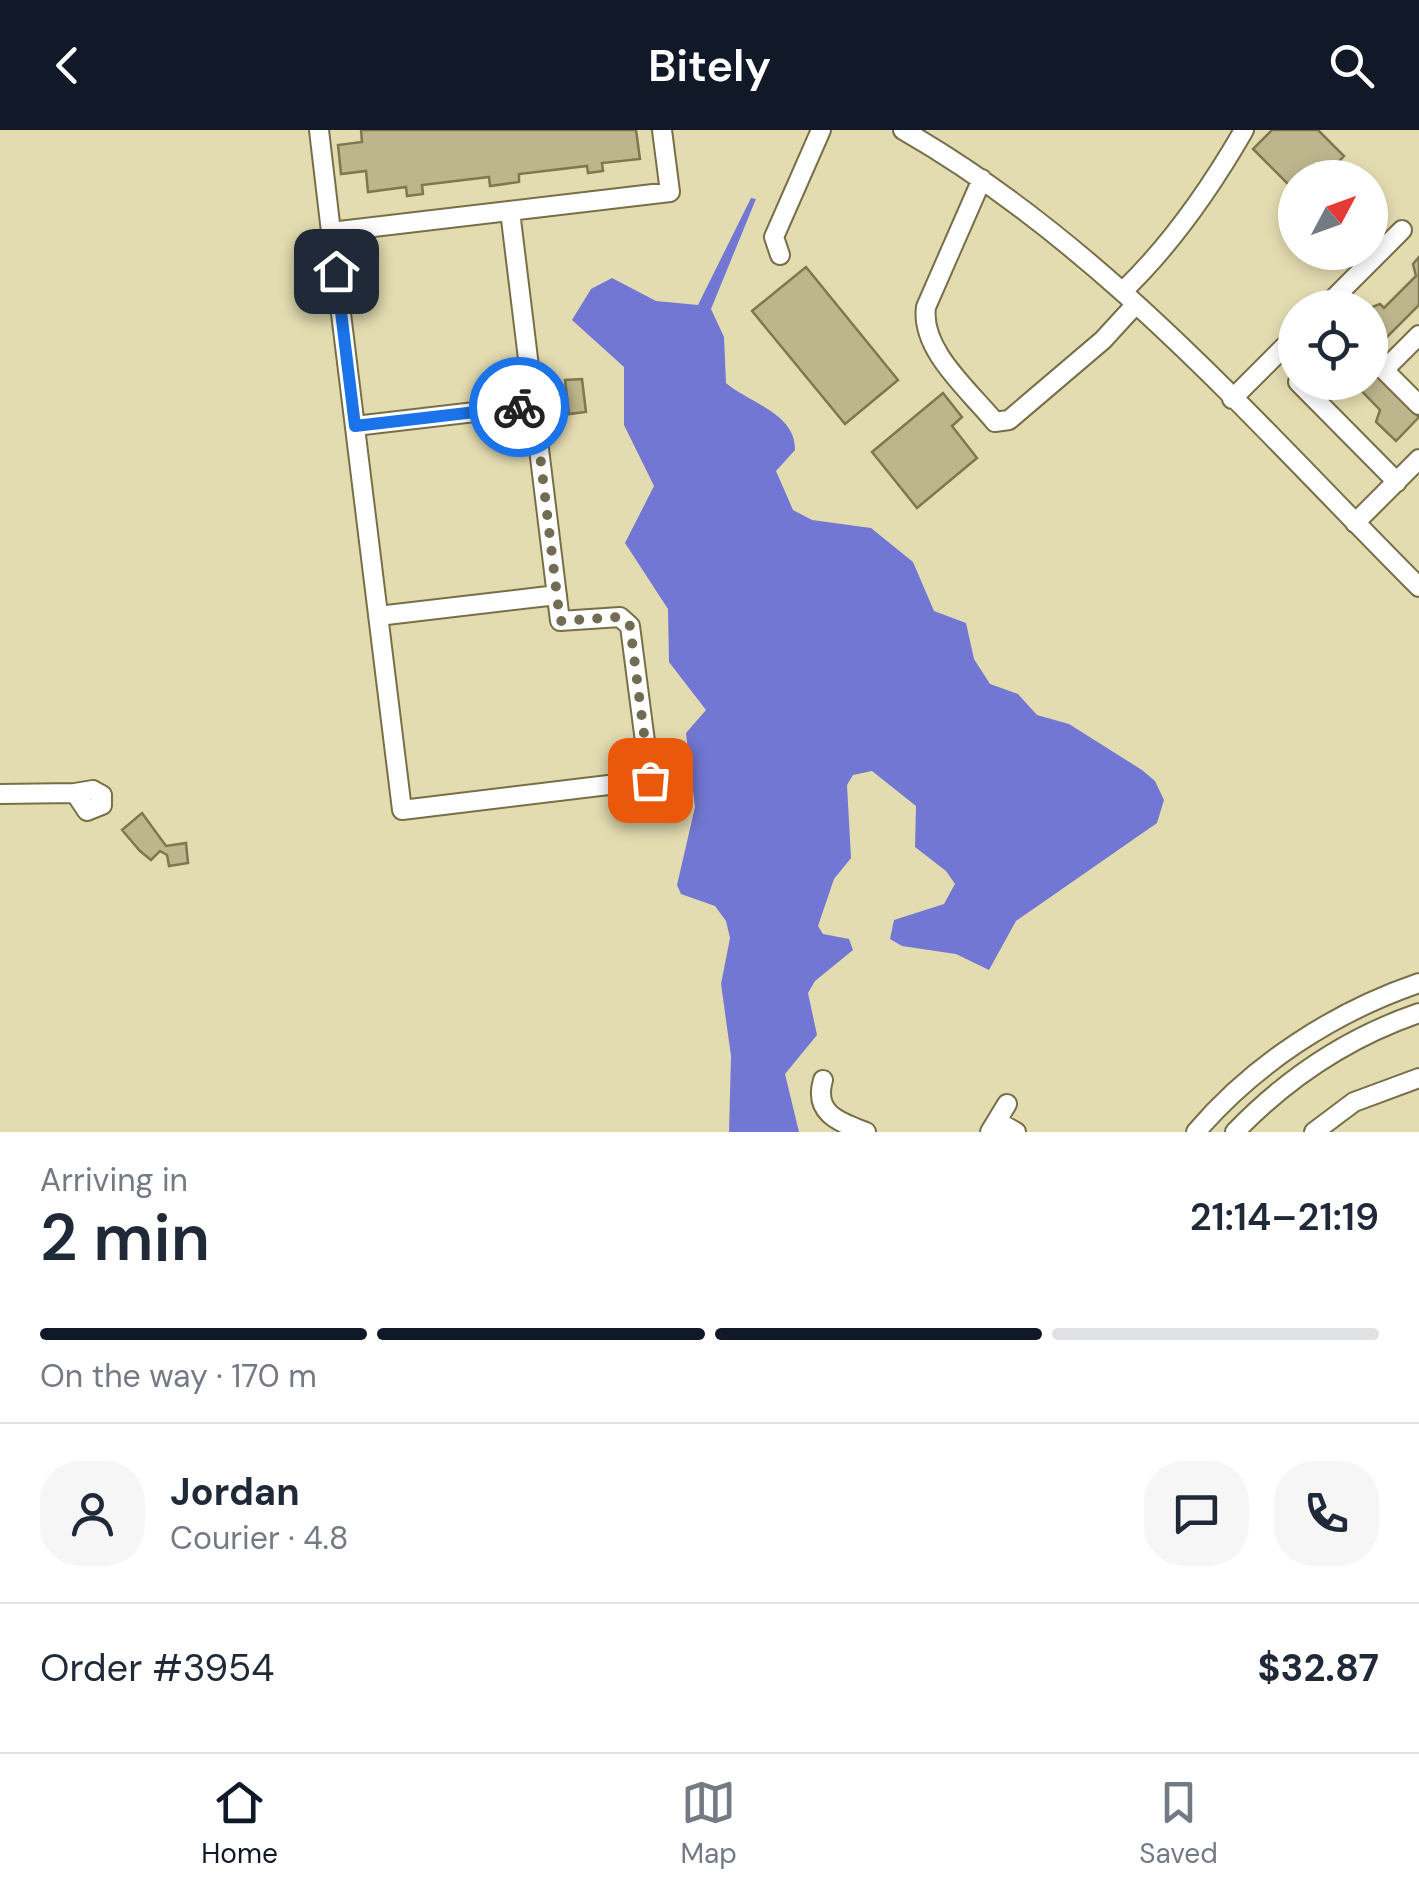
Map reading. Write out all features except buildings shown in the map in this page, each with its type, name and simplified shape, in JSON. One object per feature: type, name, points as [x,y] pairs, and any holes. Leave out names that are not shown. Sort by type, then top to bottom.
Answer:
[{"type":"street","points":[[319,130],[402,810],[650,780],[630,626],[620,617],[560,621],[510,211]]},
{"type":"street","points":[[332,232],[670,192],[662,130]]},
{"type":"street","points":[[780,254],[774,238],[821,130]]},
{"type":"street","points":[[982,179],[926,308],[924,324],[930,341],[996,422],[1010,420],[1104,340],[1129,297],[1211,186],[1244,130]]},
{"type":"street","points":[[913,132],[1058,234],[1129,297],[1419,588]]},
{"type":"street","points":[[1342,290],[1402,230]]},
{"type":"street","points":[[1388,366],[1419,335]]},
{"type":"street","points":[[1232,399],[1278,354]]},
{"type":"street","points":[[1274,358],[1278,362]]},
{"type":"street","points":[[1388,374],[1419,405]]},
{"type":"street","points":[[1315,400],[1396,482]]},
{"type":"street","points":[[355,426],[534,405]]},
{"type":"street","points":[[1355,523],[1419,460]]},
{"type":"street","points":[[378,616],[557,594]]},
{"type":"street","points":[[0,794],[75,793]]},
{"type":"street","points":[[1196,1132],[1234,1092],[1296,1044],[1368,1004],[1419,983]]},
{"type":"street","points":[[1235,1132],[1321,1061],[1419,1013]]},
{"type":"street","points":[[1314,1132],[1354,1102],[1419,1078]]},
{"type":"street","points":[[823,1080],[820,1102],[832,1119],[866,1132]]},
{"type":"street","points":[[998,1119],[1016,1132]]},
{"type":"water","points":[[751,198],[756,199],[711,309],[724,337],[726,383],[780,418],[793,437],[795,450],[776,471],[793,510],[812,520],[871,528],[913,562],[934,611],[966,623],[974,659],[990,684],[1018,694],[1037,715],[1069,724],[1142,770],[1155,781],[1164,800],[1157,823],[1016,921],[989,970],[956,954],[902,946],[890,939],[894,920],[944,904],[955,884],[946,871],[915,847],[916,806],[872,771],[853,775],[847,785],[851,858],[834,879],[818,926],[823,934],[849,939],[853,950],[815,981],[808,993],[817,1035],[785,1074],[799,1132],[729,1132],[731,1056],[721,984],[730,938],[726,921],[715,906],[681,894],[677,885],[695,807],[686,733],[706,710],[669,662],[668,609],[625,543],[654,486],[624,425],[624,367],[572,320],[591,289],[612,278],[656,301],[698,305]]},
{"type":"way so far","points":[[519,407],[534,405],[560,621],[620,617],[630,626],[650,780]]},
{"type":"route","points":[[336,271],[355,426],[519,407]]}]
